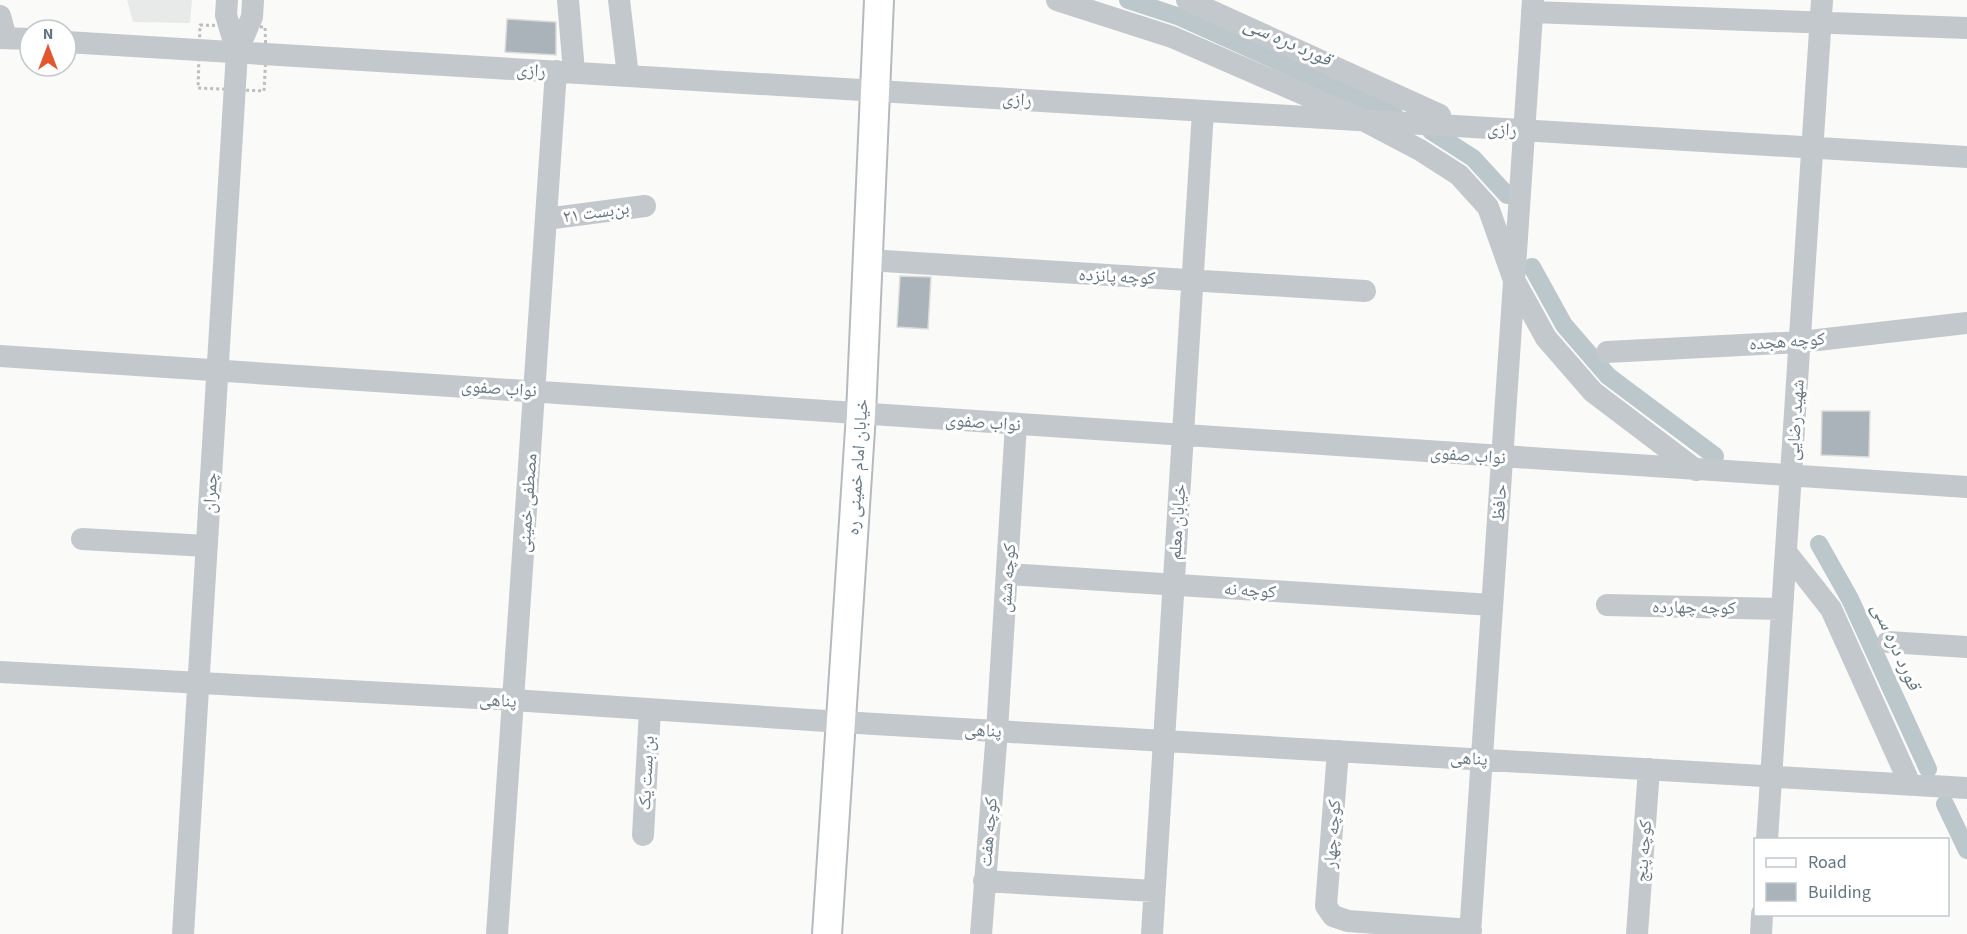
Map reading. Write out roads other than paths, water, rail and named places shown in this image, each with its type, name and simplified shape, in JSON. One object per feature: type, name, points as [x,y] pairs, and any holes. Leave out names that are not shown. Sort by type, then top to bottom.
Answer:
[{"type":"main road","name":"خیابان امام خمینی ره","points":[[827,934],[861,414],[879,0]]},
{"type":"street","name":"چمران","points":[[227,0],[226,15],[237,52]]},
{"type":"street","name":"چمران","points":[[183,934],[237,52],[252,16],[253,0]]},
{"type":"street","name":"مصطفی خمینی","points":[[497,934],[546,219],[565,72],[568,0]]},
{"type":"street","points":[[619,0],[628,76]]},
{"type":"street","points":[[1058,0],[1172,37],[1363,120],[1420,150],[1459,175],[1488,207],[1514,280],[1546,338],[1593,392],[1696,470]]},
{"type":"street","points":[[1187,0],[1210,5],[1440,115]]},
{"type":"street","name":"شهید رضایی","points":[[1767,838],[1822,0]]},
{"type":"street","points":[[1533,6],[1967,28]]},
{"type":"street","name":"حافظ","points":[[1471,932],[1533,6]]},
{"type":"street","points":[[2,31],[18,36]]},
{"type":"street","name":"رازی","points":[[78,43],[1967,157]]},
{"type":"street","name":"خیابان معلم","points":[[1152,934],[1203,111]]},
{"type":"street","name":"بن‌بست ۲۱","points":[[546,219],[645,206]]},
{"type":"street","name":"کوچه پانزده","points":[[868,260],[1365,291]]},
{"type":"street","name":"کوچه هجده","points":[[1607,352],[1800,342],[1967,323]]},
{"type":"street","name":"نواب صفوی","points":[[0,356],[1967,487]]},
{"type":"street","name":"کوچه شش","points":[[997,731],[1016,424]]},
{"type":"street","points":[[82,540],[207,546]]},
{"type":"street","points":[[1786,552],[1831,609],[1910,784]]},
{"type":"street","name":"کوچه نه","points":[[1007,574],[1492,605]]},
{"type":"street","name":"کوچه چهارده","points":[[1606,605],[1782,609]]},
{"type":"street","points":[[1888,642],[1967,647]]},
{"type":"street","name":"پناهی","points":[[0,672],[513,700],[841,722],[1967,788]]},
{"type":"street","name":"بن بست یک","points":[[643,835],[650,710]]},
{"type":"street","name":"کوچه هفت","points":[[981,934],[997,731]]},
{"type":"street","name":"کوچه چهار","points":[[1338,751],[1326,906],[1333,916],[1348,921],[1471,932]]},
{"type":"street","name":"کوچه پنج","points":[[1637,934],[1649,769]]},
{"type":"street","points":[[984,881],[1154,891]]},
{"type":"street","points":[[1761,934],[1762,916]]},
{"type":"waterway","name":"قورد دره سی","points":[[1128,0],[1180,17],[1394,114]]},
{"type":"waterway","name":"قورد دره سی","points":[[1431,131],[1473,158],[1507,195]]},
{"type":"waterway","points":[[1532,267],[1564,325],[1608,376],[1715,456]]},
{"type":"waterway","name":"قورد دره سی","points":[[1819,544],[1850,599],[1928,769]]},
{"type":"waterway","points":[[1945,804],[1967,850]]}]
